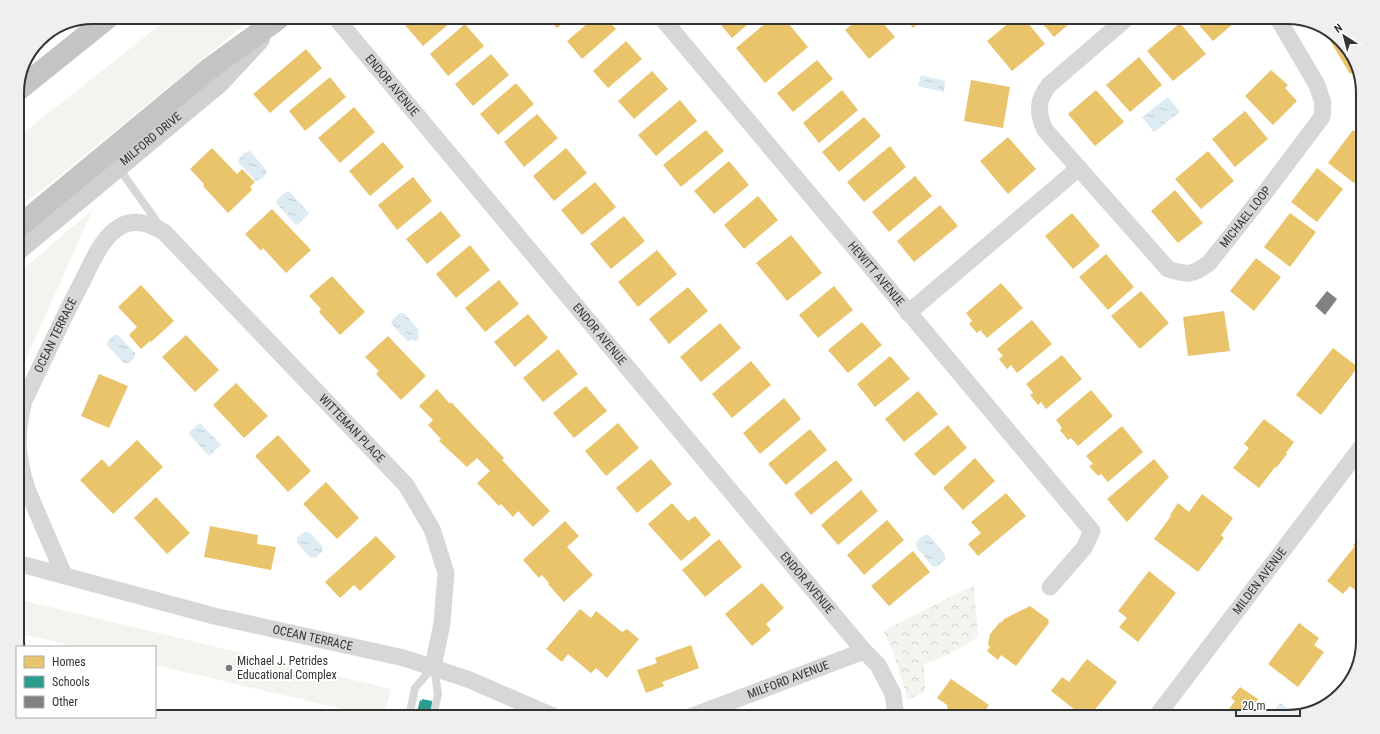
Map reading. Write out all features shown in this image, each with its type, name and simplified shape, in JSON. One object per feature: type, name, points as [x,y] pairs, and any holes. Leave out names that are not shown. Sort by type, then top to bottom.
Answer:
[{"type":"highway","points":[[24,85],[100,24]]},
{"type":"highway","points":[[24,222],[210,69],[271,24]]},
{"type":"street","name":"MILFORD DRIVE","points":[[24,244],[219,82],[273,24]]},
{"type":"street","name":"ENDOR AVENUE","points":[[340,24],[864,651],[878,665],[893,694],[895,710]]},
{"type":"street","name":"HEWITT AVENUE","points":[[667,24],[1092,531],[1084,548],[1050,587]]},
{"type":"street","name":"MICHAEL LOOP","points":[[1120,24],[1049,85],[1042,94],[1039,114],[1045,130],[1168,269],[1183,273],[1198,271],[1208,263],[1267,190],[1322,117],[1323,103],[1317,85],[1281,24]]},
{"type":"street","points":[[908,313],[1079,168]]},
{"type":"street","name":"OCEAN TERRACE","points":[[24,401],[70,305],[103,242],[121,226],[135,222],[149,224],[164,232]]},
{"type":"street","name":"WITTEMAN PLACE","points":[[164,232],[406,485],[432,529],[446,573],[442,623],[433,667]]},
{"type":"street","name":"MILDEN AVENUE","points":[[1161,710],[1356,454]]},
{"type":"street","name":"OCEAN TERRACE","points":[[24,478],[27,489],[64,575]]},
{"type":"street","name":"OCEAN TERRACE","points":[[24,565],[214,616],[404,658],[470,680],[539,710]]},
{"type":"street","name":"MILFORD AVENUE","points":[[708,710],[864,651]]},
{"type":"lane","points":[[117,166],[164,232]]},
{"type":"lane","points":[[410,710],[415,688],[433,667]]},
{"type":"lane","points":[[433,667],[438,694],[435,710]]},
{"type":"green space","points":[[161,24],[245,24],[47,186],[24,203],[24,132]]},
{"type":"green space","points":[[93,209],[24,363],[24,269]]},
{"type":"green space","points":[[974,585],[978,637],[952,653],[924,664],[925,691],[908,700],[894,654],[883,631]]},
{"type":"green space","points":[[24,601],[391,689],[385,710],[346,710],[156,665],[156,646],[74,646],[24,635]]},
{"type":"water","points":[[921,75],[945,81],[944,92],[918,86]]},
{"type":"water","points":[[1168,97],[1180,112],[1154,132],[1142,117]]},
{"type":"water","points":[[250,151],[267,171],[266,175],[260,180],[256,181],[238,162],[242,155]]},
{"type":"water","points":[[289,191],[309,213],[299,224],[296,225],[276,203],[281,196]]},
{"type":"water","points":[[400,313],[404,313],[419,330],[418,335],[420,337],[415,342],[413,340],[407,341],[391,323],[392,320]]},
{"type":"water","points":[[114,335],[118,335],[135,353],[135,357],[128,364],[124,363],[107,345],[107,342]]},
{"type":"water","points":[[200,423],[221,445],[209,456],[188,433]]},
{"type":"water","points":[[304,532],[309,532],[323,547],[322,552],[316,557],[311,558],[297,543],[297,538]]},
{"type":"water","points":[[924,535],[929,535],[945,555],[945,560],[936,567],[932,566],[916,546],[917,541]]},
{"type":"water","points":[[1280,703],[1289,710],[1287,710],[1274,710]]},
{"type":"building: Homes","points":[[406,24],[449,24],[423,46],[405,25]]},
{"type":"building: Homes","points":[[465,24],[484,46],[448,76],[430,54]]},
{"type":"building: Homes","points":[[553,24],[562,24],[557,28]]},
{"type":"building: Homes","points":[[587,24],[611,24],[616,29],[582,59],[567,41]]},
{"type":"building: Homes","points":[[720,24],[748,24],[732,38]]},
{"type":"building: Homes","points":[[765,24],[789,24],[808,47],[765,83],[736,48]]},
{"type":"building: Homes","points":[[852,24],[884,24],[895,37],[869,59],[845,30]]},
{"type":"building: Homes","points":[[910,24],[918,24],[913,28]]},
{"type":"building: Homes","points":[[1008,24],[1029,24],[1045,44],[1012,71],[987,41]]},
{"type":"building: Homes","points":[[1043,24],[1069,24],[1054,37]]},
{"type":"building: Homes","points":[[1179,24],[1181,24],[1206,54],[1173,81],[1147,51]]},
{"type":"building: Homes","points":[[1198,24],[1233,24],[1213,41]]},
{"type":"building: Homes","points":[[626,41],[642,59],[608,88],[593,71]]},
{"type":"building: Homes","points":[[306,49],[322,68],[270,113],[253,94]]},
{"type":"building: Homes","points":[[491,54],[509,75],[473,106],[455,84]]},
{"type":"building: Homes","points":[[1339,56],[1345,56],[1353,73],[1350,74]]},
{"type":"building: Homes","points":[[1139,57],[1162,85],[1130,112],[1106,85]]},
{"type":"building: Homes","points":[[817,60],[833,79],[793,112],[777,93]]},
{"type":"building: Homes","points":[[1271,70],[1288,85],[1285,88],[1297,101],[1273,125],[1245,96]]},
{"type":"building: Homes","points":[[652,71],[668,89],[634,119],[618,101]]},
{"type":"building: Homes","points":[[330,77],[346,97],[305,131],[289,111]]},
{"type":"building: Homes","points":[[971,80],[1010,87],[1003,128],[964,121]]},
{"type":"building: Homes","points":[[516,83],[534,104],[498,135],[480,114]]},
{"type":"building: Homes","points":[[842,90],[858,110],[819,143],[803,123]]},
{"type":"building: Homes","points":[[1096,90],[1124,122],[1095,146],[1068,114]]},
{"type":"building: Homes","points":[[680,100],[697,121],[656,156],[638,135]]},
{"type":"building: Homes","points":[[354,107],[375,132],[340,163],[318,138]]},
{"type":"building: Homes","points":[[1245,111],[1268,139],[1235,167],[1212,139]]},
{"type":"building: Homes","points":[[537,114],[558,138],[524,167],[504,142]]},
{"type":"building: Homes","points":[[864,117],[881,136],[839,172],[822,152]]},
{"type":"building: Homes","points":[[706,130],[724,151],[681,187],[663,165]]},
{"type":"building: Homes","points":[[1353,130],[1356,132],[1356,181],[1354,183],[1328,163]]},
{"type":"building: Homes","points":[[1008,137],[1036,169],[1008,194],[980,161]]},
{"type":"building: Homes","points":[[383,142],[404,167],[370,196],[349,171]]},
{"type":"building: Homes","points":[[890,146],[906,167],[864,202],[847,182]]},
{"type":"building: Homes","points":[[212,148],[237,174],[242,169],[255,182],[250,187],[252,190],[228,213],[203,186],[204,184],[190,169]]},
{"type":"building: Homes","points":[[566,148],[587,173],[554,201],[533,176]]},
{"type":"building: Homes","points":[[1208,151],[1234,181],[1201,209],[1175,179]]},
{"type":"building: Homes","points":[[729,161],[749,185],[714,214],[694,191]]},
{"type":"building: Homes","points":[[1317,168],[1343,189],[1317,222],[1291,202]]},
{"type":"building: Homes","points":[[915,176],[932,196],[889,232],[872,212]]},
{"type":"building: Homes","points":[[413,177],[432,201],[397,230],[378,205]]},
{"type":"building: Homes","points":[[595,182],[616,207],[582,235],[561,210]]},
{"type":"building: Homes","points":[[1175,190],[1203,223],[1178,243],[1151,211]]},
{"type":"building: Homes","points":[[758,196],[778,220],[744,249],[724,225]]},
{"type":"building: Homes","points":[[940,205],[958,226],[914,262],[897,241]]},
{"type":"building: Homes","points":[[272,209],[311,250],[286,273],[263,248],[261,251],[245,234]]},
{"type":"building: Homes","points":[[441,211],[461,236],[427,264],[406,239]]},
{"type":"building: Homes","points":[[1072,213],[1100,246],[1073,269],[1045,236]]},
{"type":"building: Homes","points":[[1290,213],[1316,232],[1290,267],[1264,247]]},
{"type":"building: Homes","points":[[624,216],[645,241],[611,269],[590,244]]},
{"type":"building: Homes","points":[[791,235],[822,273],[787,301],[756,263]]},
{"type":"building: Homes","points":[[470,245],[490,270],[456,298],[436,274]]},
{"type":"building: Homes","points":[[657,250],[677,274],[638,307],[618,282]]},
{"type":"building: Homes","points":[[1106,254],[1134,287],[1108,310],[1079,277]]},
{"type":"building: Homes","points":[[1256,258],[1281,277],[1254,311],[1230,291]]},
{"type":"building: Homes","points":[[332,276],[365,312],[340,335],[319,312],[321,309],[309,296]]},
{"type":"building: Homes","points":[[499,280],[519,304],[485,332],[465,308]]},
{"type":"building: Homes","points":[[1001,283],[1023,308],[987,338],[980,330],[977,333],[969,324],[972,321],[966,313]]},
{"type":"building: Homes","points":[[141,285],[174,321],[141,349],[129,335],[137,327],[118,307]]},
{"type":"building: Homes","points":[[834,286],[853,310],[818,338],[799,315]]},
{"type":"building: Homes","points":[[688,287],[708,311],[669,344],[649,319]]},
{"type":"building: Homes","points":[[1141,291],[1169,323],[1140,349],[1111,316]]},
{"type":"building: Homes","points":[[1224,311],[1230,351],[1188,356],[1183,317]]},
{"type":"building: Homes","points":[[528,314],[548,338],[515,367],[494,342]]},
{"type":"building: Homes","points":[[1032,320],[1052,344],[1017,373],[1011,365],[1007,369],[999,359],[1003,356],[997,349]]},
{"type":"building: Homes","points":[[862,322],[882,345],[848,373],[828,350]]},
{"type":"building: Homes","points":[[720,323],[741,348],[701,382],[680,357]]},
{"type":"building: Homes","points":[[186,335],[219,370],[195,392],[162,357]]},
{"type":"building: Homes","points":[[388,336],[426,376],[401,400],[376,374],[379,371],[365,357]]},
{"type":"building: Homes","points":[[1333,348],[1356,365],[1356,370],[1321,415],[1296,395]]},
{"type":"building: Homes","points":[[558,349],[578,374],[543,402],[523,378]]},
{"type":"building: Homes","points":[[1062,355],[1082,379],[1046,409],[1041,402],[1038,405],[1030,395],[1033,393],[1026,384]]},
{"type":"building: Homes","points":[[890,356],[910,379],[875,407],[857,384]]},
{"type":"building: Homes","points":[[751,361],[771,385],[732,418],[712,394]]},
{"type":"building: Homes","points":[[99,374],[128,386],[109,428],[81,416]]},
{"type":"building: Homes","points":[[236,383],[268,416],[244,438],[213,405]]},
{"type":"building: Homes","points":[[586,386],[607,411],[574,438],[553,413]]},
{"type":"building: Homes","points":[[437,389],[504,458],[502,460],[550,511],[533,527],[518,511],[513,517],[501,504],[499,506],[477,483],[490,471],[477,458],[467,467],[439,441],[441,439],[428,425],[433,420],[419,406]]},
{"type":"building: Homes","points":[[1091,390],[1113,416],[1078,446],[1071,438],[1068,440],[1060,430],[1062,428],[1056,420]]},
{"type":"building: Homes","points":[[918,391],[938,414],[904,442],[885,419]]},
{"type":"building: Homes","points":[[784,398],[801,419],[760,454],[743,433]]},
{"type":"building: Homes","points":[[1264,419],[1294,442],[1286,453],[1287,454],[1259,488],[1233,468],[1249,448],[1244,444]]},
{"type":"building: Homes","points":[[618,423],[639,448],[606,476],[585,451]]},
{"type":"building: Homes","points":[[948,425],[967,448],[934,476],[914,454]]},
{"type":"building: Homes","points":[[1122,426],[1143,452],[1108,482],[1101,474],[1098,476],[1089,466],[1093,464],[1086,456]]},
{"type":"building: Homes","points":[[810,429],[827,450],[786,485],[768,464]]},
{"type":"building: Homes","points":[[278,435],[311,471],[288,492],[255,456]]},
{"type":"building: Homes","points":[[137,440],[163,467],[113,514],[80,480],[102,459],[109,467]]},
{"type":"building: Homes","points":[[975,458],[995,481],[963,510],[943,488]]},
{"type":"building: Homes","points":[[651,459],[672,484],[637,513],[616,488]]},
{"type":"building: Homes","points":[[1154,459],[1169,477],[1127,522],[1107,499]]},
{"type":"building: Homes","points":[[836,460],[853,480],[811,515],[794,494]]},
{"type":"building: Homes","points":[[326,482],[359,518],[337,539],[303,504]]},
{"type":"building: Homes","points":[[861,490],[878,511],[838,545],[821,525]]},
{"type":"building: Homes","points":[[1006,493],[1026,516],[978,556],[968,544],[981,533],[971,522]]},
{"type":"building: Homes","points":[[1202,494],[1233,518],[1221,535],[1224,538],[1198,572],[1154,539],[1171,516],[1170,515],[1178,503],[1189,512]]},
{"type":"building: Homes","points":[[156,497],[190,533],[167,554],[134,518]]},
{"type":"building: Homes","points":[[672,503],[688,521],[695,516],[711,535],[681,561],[648,524]]},
{"type":"building: Homes","points":[[887,520],[904,540],[864,575],[847,555]]},
{"type":"building: Homes","points":[[565,521],[579,536],[567,547],[593,575],[564,602],[542,575],[539,578],[523,560]]},
{"type":"building: Homes","points":[[210,526],[258,535],[257,544],[276,547],[271,570],[204,557]]},
{"type":"building: Homes","points":[[376,536],[396,557],[360,591],[354,585],[340,598],[325,582]]},
{"type":"building: Homes","points":[[719,539],[742,567],[705,597],[682,570]]},
{"type":"building: Homes","points":[[1356,541],[1356,589],[1355,590],[1350,586],[1343,594],[1327,581],[1355,546],[1353,545]]},
{"type":"building: Homes","points":[[913,551],[930,572],[889,606],[871,586]]},
{"type":"building: Homes","points":[[1149,571],[1176,593],[1138,642],[1119,627],[1127,618],[1118,611]]},
{"type":"building: Homes","points":[[762,583],[784,608],[766,624],[771,630],[752,646],[725,614]]},
{"type":"building: Homes","points":[[1030,606],[1049,620],[1049,623],[1016,666],[1001,655],[998,660],[987,651],[990,647],[988,644],[990,634],[1004,619]]},
{"type":"building: Homes","points":[[580,609],[591,618],[596,611],[622,632],[627,629],[639,639],[607,678],[596,668],[591,673],[568,654],[562,662],[546,649]]},
{"type":"building: Homes","points":[[1299,623],[1319,638],[1314,645],[1324,652],[1298,687],[1268,664]]},
{"type":"building: Homes","points":[[691,645],[699,668],[662,682],[664,686],[646,693],[637,670],[657,663],[655,658]]},
{"type":"building: Homes","points":[[1087,659],[1117,682],[1095,710],[1075,710],[1051,691],[1062,677],[1069,682]]},
{"type":"building: Homes","points":[[951,679],[989,705],[986,710],[948,710],[947,705],[937,698]]},
{"type":"building: Homes","points":[[1240,687],[1258,699],[1250,710],[1228,710],[1235,701],[1231,698]]},
{"type":"building: Schools","points":[[422,699],[432,701],[433,704],[431,710],[418,710],[420,700],[422,701]]},
{"type":"building: Other","points":[[1327,291],[1337,299],[1325,315],[1315,306]]},
{"type":"place","name":"Michael J. Petrides Educational Complex","points":[[229,668]]}]
